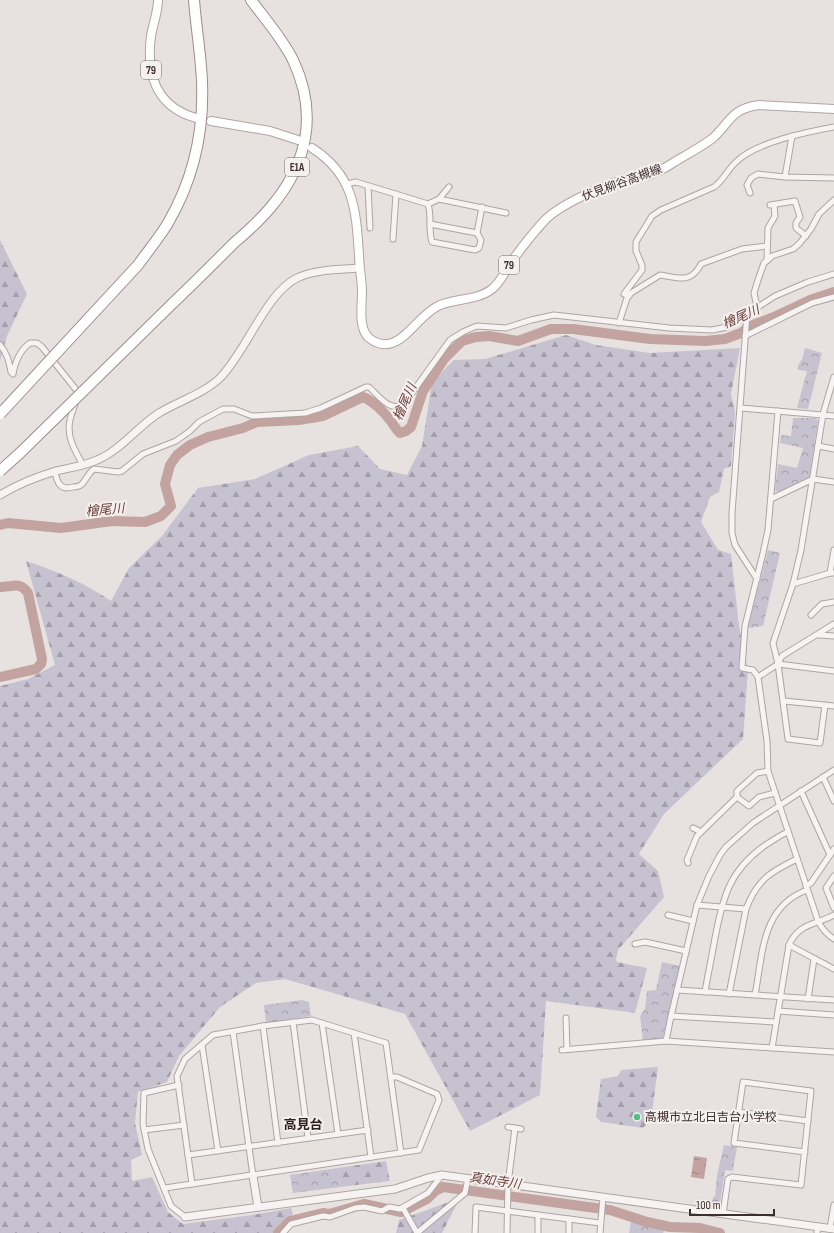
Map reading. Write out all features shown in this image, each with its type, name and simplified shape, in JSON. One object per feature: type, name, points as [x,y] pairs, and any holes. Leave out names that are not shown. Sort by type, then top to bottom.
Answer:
[{"type":"highway","points":[[0,414],[138,265],[168,222],[182,194],[195,157],[200,130],[202,101],[202,81],[194,0]]},
{"type":"highway","name":"E1A","points":[[0,471],[270,208],[290,182],[301,156],[305,137],[307,118],[305,96],[302,83],[287,49],[251,0]]},
{"type":"main road","name":"79","points":[[158,0],[151,36],[150,52],[150,65],[154,84],[160,96],[169,105],[187,116],[196,118]]},
{"type":"main road","name":"伏見柳谷高槻線","points":[[312,148],[321,153],[343,176],[350,193],[355,211],[364,332],[374,342],[390,344],[400,340],[426,313],[439,306],[466,299],[490,290],[499,282],[511,262],[545,220],[565,205],[611,184],[657,172],[713,138],[731,117],[740,110],[759,105],[834,109]]},
{"type":"main road","points":[[211,121],[270,131],[298,140]]},
{"type":"street","points":[[629,296],[624,294],[642,270],[642,265],[636,250],[636,242],[652,216],[661,210],[714,187],[721,182],[736,161],[751,151],[792,136],[834,127]]},
{"type":"street","points":[[785,177],[792,136]]},
{"type":"street","points":[[750,193],[747,185],[750,178],[758,174],[785,177],[834,178]]},
{"type":"street","points":[[346,184],[356,182],[428,204],[439,199],[449,187]]},
{"type":"street","points":[[368,186],[370,228]]},
{"type":"street","points":[[393,239],[396,194]]},
{"type":"street","points":[[439,199],[506,212]]},
{"type":"street","points":[[757,307],[754,293],[764,263],[772,256],[793,248],[811,230],[819,214],[834,200]]},
{"type":"street","points":[[767,261],[768,228],[775,216],[772,205],[795,202],[800,217],[796,223],[796,228],[806,236]]},
{"type":"street","points":[[428,204],[430,211],[430,235],[432,242],[475,250],[479,248],[481,240],[477,233],[482,207]]},
{"type":"street","points":[[430,224],[477,233]]},
{"type":"street","points":[[619,323],[631,293],[660,275],[683,279],[691,277],[701,264],[742,249],[768,246]]},
{"type":"street","points":[[0,495],[33,478],[83,465],[107,455],[148,420],[208,387],[219,379],[237,357],[266,310],[286,286],[297,278],[322,271],[360,268]]},
{"type":"street","points":[[55,472],[57,482],[67,489],[82,484],[94,469],[118,472],[122,471],[143,454],[179,439],[199,422],[223,409],[234,409],[252,416],[305,413],[321,408],[366,388],[369,388],[390,406],[395,408],[400,407],[404,404],[450,340],[462,332],[477,326],[506,328],[554,315],[619,323],[712,330],[727,327],[775,296],[808,282],[834,274]]},
{"type":"street","points":[[745,336],[812,303],[834,297]]},
{"type":"street","points":[[747,314],[732,512],[732,533],[735,546],[756,579]]},
{"type":"street","points":[[0,345],[4,349],[9,361],[11,372],[13,374],[15,362],[26,345],[36,343],[42,347],[78,392],[77,401],[69,421],[71,443],[83,465]]},
{"type":"street","points":[[825,705],[819,744],[788,739],[784,701],[773,643],[793,584],[801,550],[823,414],[834,377]]},
{"type":"street","points":[[741,408],[834,416]]},
{"type":"street","points":[[778,411],[768,530],[745,626],[742,668],[753,670],[758,676],[767,741],[768,771],[818,921],[822,929],[834,939]]},
{"type":"street","points":[[818,446],[834,449]]},
{"type":"street","points":[[771,499],[813,479],[834,482]]},
{"type":"street","points":[[793,584],[832,573],[834,550]]},
{"type":"street","points":[[812,611],[822,604],[834,602]]},
{"type":"street","points":[[758,676],[778,664],[782,656],[834,624]]},
{"type":"street","points":[[818,634],[834,636]]},
{"type":"street","points":[[778,664],[834,671]]},
{"type":"street","points":[[784,701],[834,706]]},
{"type":"street","points":[[666,1041],[697,905],[708,876],[726,846],[753,823],[834,770]]},
{"type":"street","points":[[688,863],[687,860],[697,836],[737,797],[737,791],[757,773],[768,771]]},
{"type":"street","points":[[823,777],[834,801]]},
{"type":"street","points":[[801,791],[830,855]]},
{"type":"street","points":[[737,797],[749,806],[759,797],[775,793]]},
{"type":"street","points":[[693,828],[701,832]]},
{"type":"street","points":[[705,992],[722,907],[733,879],[758,850],[788,832]]},
{"type":"street","points":[[755,995],[765,937],[769,924],[785,902],[807,888],[834,849]]},
{"type":"street","points":[[730,994],[746,909],[754,892],[765,878],[775,870],[797,859]]},
{"type":"street","points":[[834,876],[826,888],[834,908]]},
{"type":"street","points":[[697,905],[746,909]]},
{"type":"street","points":[[668,915],[693,921]]},
{"type":"street","points":[[772,1048],[789,945],[796,933],[803,927],[834,915]]},
{"type":"street","points":[[635,944],[645,942],[686,951]]},
{"type":"street","points":[[789,945],[834,969]]},
{"type":"street","points":[[808,999],[814,959]]},
{"type":"street","points":[[677,990],[834,1000]]},
{"type":"street","points":[[778,1012],[834,1015]]},
{"type":"street","points":[[671,1016],[776,1022]]},
{"type":"street","points":[[566,1018],[564,1050],[666,1041],[834,1052]]},
{"type":"street","points":[[192,1184],[177,1076],[185,1058],[213,1035],[263,1026],[312,1020],[386,1043],[401,1153]]},
{"type":"street","points":[[293,1022],[308,1138]]},
{"type":"street","points":[[322,1023],[338,1134]]},
{"type":"street","points":[[263,1026],[278,1143]]},
{"type":"street","points":[[233,1032],[258,1207]]},
{"type":"street","points":[[354,1033],[371,1157]]},
{"type":"street","points":[[202,1045],[218,1151]]},
{"type":"street","points":[[165,1188],[419,1150],[439,1100],[437,1094],[397,1076],[391,1077]]},
{"type":"street","points":[[723,1214],[728,1180],[732,1177],[801,1185],[811,1091],[743,1082],[734,1143],[804,1152]]},
{"type":"street","points":[[178,1086],[144,1093],[143,1124],[148,1149],[171,1206],[186,1217],[395,1189],[442,1175],[723,1214],[818,1230],[832,1228],[832,1208],[834,1205]]},
{"type":"street","points":[[738,1112],[808,1122]]},
{"type":"street","points":[[144,1130],[184,1125]]},
{"type":"street","points":[[508,1127],[522,1129]]},
{"type":"street","points":[[506,1233],[508,1184],[515,1128]]},
{"type":"street","points":[[188,1155],[368,1130]]},
{"type":"street","points":[[282,1233],[291,1224],[323,1216],[330,1217],[355,1208],[364,1207],[382,1211],[389,1207],[400,1209],[403,1208],[428,1193],[442,1175]]},
{"type":"street","points":[[403,1208],[417,1233],[465,1193],[468,1178]]},
{"type":"street","points":[[600,1233],[603,1197]]},
{"type":"street","points":[[475,1233],[476,1207],[600,1223]]},
{"type":"street","points":[[538,1215],[538,1233]]},
{"type":"street","points":[[569,1219],[569,1233]]},
{"type":"green space","points":[[0,240],[27,294],[7,336],[0,361]]},
{"type":"green space","points":[[566,335],[596,345],[650,353],[740,348],[731,394],[735,412],[731,466],[724,469],[719,492],[710,497],[701,522],[718,550],[731,554],[739,626],[748,670],[743,739],[664,814],[639,854],[658,871],[664,897],[618,950],[616,959],[617,962],[647,968],[635,1013],[546,1001],[540,1095],[470,1131],[405,1014],[285,979],[256,983],[220,1007],[179,1056],[167,1082],[138,1092],[135,1123],[142,1155],[131,1160],[132,1181],[152,1177],[168,1212],[183,1224],[252,1215],[291,1208],[293,1214],[274,1233],[0,1233],[0,686],[28,679],[55,665],[26,561],[70,578],[111,601],[129,568],[162,536],[198,488],[255,479],[309,455],[358,446],[380,469],[407,475],[422,446],[432,382],[454,360],[485,359]]},
{"type":"green space","points":[[806,348],[822,353],[808,409],[797,408],[807,371],[798,370],[798,367]]},
{"type":"green space","points":[[793,418],[816,418],[818,421],[810,474],[809,477],[778,492],[775,490],[778,464],[797,468],[803,448],[780,443],[781,435],[791,436]]},
{"type":"green space","points":[[768,550],[780,553],[763,626],[749,628],[748,626]]},
{"type":"green space","points":[[662,962],[680,966],[663,1037],[662,1039],[643,1041],[640,1016],[645,1009],[647,991],[656,990]]},
{"type":"green space","points":[[302,1000],[309,1002],[311,1016],[266,1023],[264,1005]]},
{"type":"green space","points":[[658,1067],[651,1120],[643,1128],[601,1122],[596,1117],[601,1079],[618,1076],[621,1070]]},
{"type":"green space","points":[[724,1145],[737,1147],[733,1170],[725,1170],[720,1204],[712,1203],[713,1197],[715,1197],[717,1175]]},
{"type":"green space","points":[[386,1161],[390,1181],[340,1187],[338,1168]]},
{"type":"green space","points":[[338,1168],[340,1187],[293,1193],[290,1175]]},
{"type":"green space","points":[[460,1198],[442,1233],[396,1233],[399,1220]]},
{"type":"green space","points":[[631,1221],[644,1225],[667,1228],[663,1233],[629,1233]]},
{"type":"water","points":[[694,1156],[707,1158],[704,1179],[691,1177]]},
{"type":"waterway","name":"檜尾川","points":[[0,525],[8,523],[61,528],[112,521],[145,522],[161,516],[171,506],[165,484],[170,465],[177,455],[190,445],[208,437],[243,428],[257,422],[299,420],[323,416],[363,397],[371,401],[381,410],[400,433],[406,431],[411,427],[423,391],[444,359],[462,341],[476,337],[489,336],[518,341],[551,329],[573,329],[650,339],[705,341],[725,339],[741,333],[750,326],[774,317],[810,300],[834,292]]},
{"type":"waterway","name":"檜尾川","points":[[0,587],[19,586],[25,589],[28,593],[42,659],[41,664],[36,669],[0,677]]},
{"type":"waterway","name":"真如寺川","points":[[278,1233],[290,1221],[323,1213],[329,1214],[364,1204],[401,1212],[427,1199],[435,1191],[443,1187],[610,1210],[647,1222],[670,1227],[700,1228],[720,1233]]},
{"type":"place","name":"高槻市立北日吉台小学校","points":[[637,1117]]},
{"type":"district","name":"高見台","points":[[303,1125]]}]
